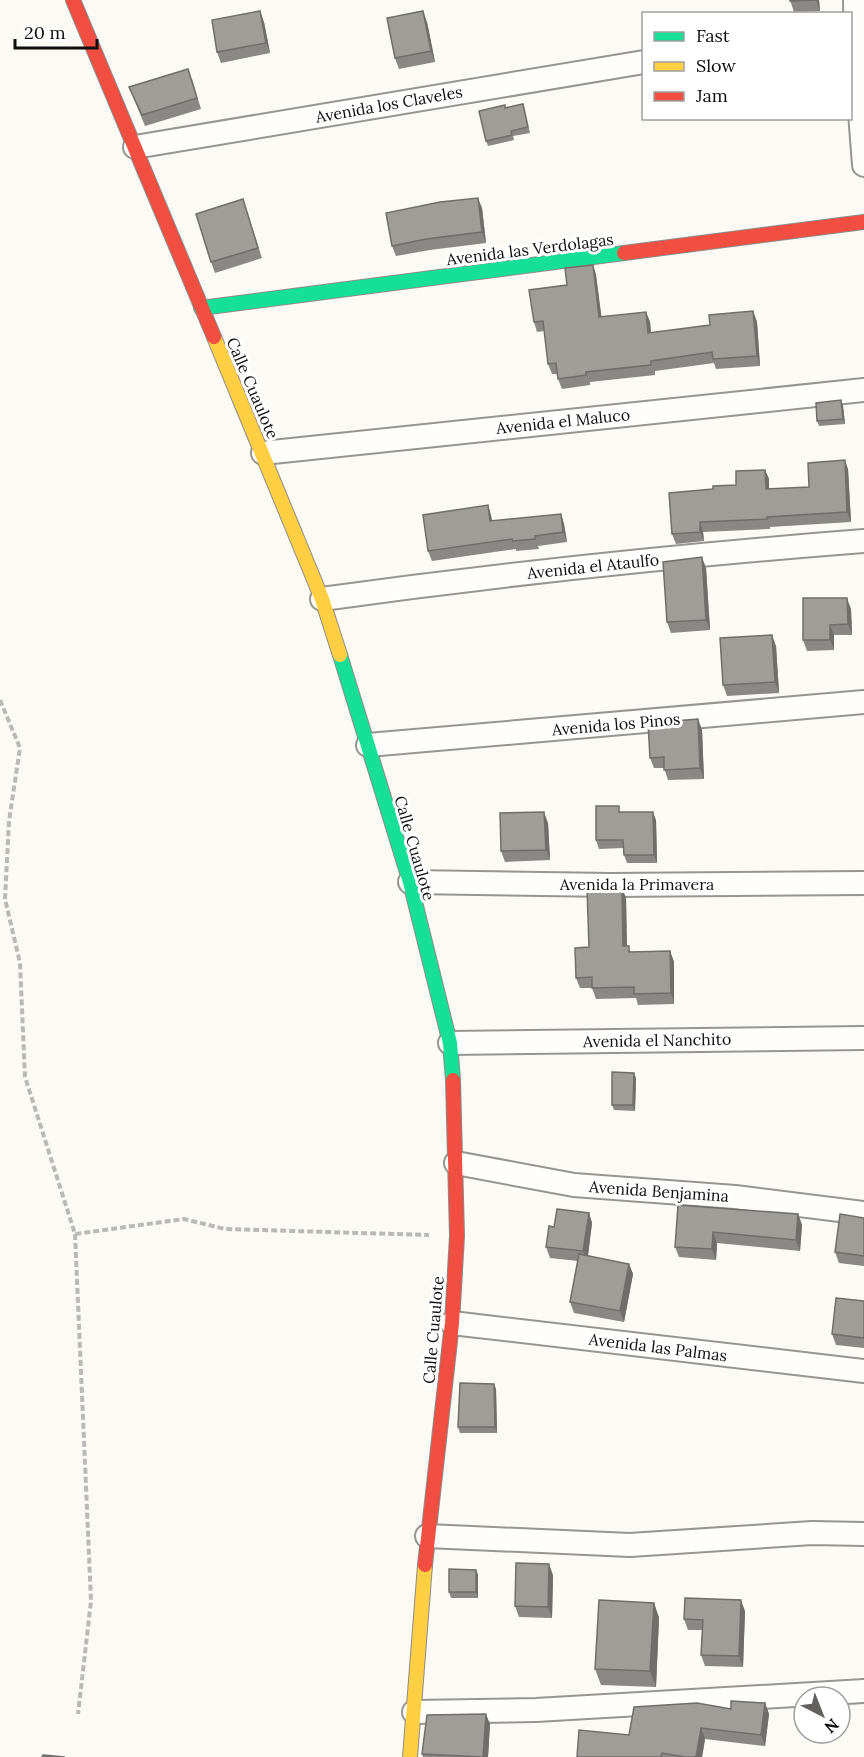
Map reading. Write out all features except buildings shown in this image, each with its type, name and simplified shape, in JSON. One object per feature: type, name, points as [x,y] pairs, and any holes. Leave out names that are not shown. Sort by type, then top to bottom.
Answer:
[{"type":"street","name":"Calle Cuaulote","points":[[73,0],[322,599],[410,882],[450,1043],[455,1113],[457,1236],[452,1323],[427,1536],[410,1757]]},
{"type":"street","points":[[855,0],[853,27],[860,59],[864,165]]},
{"type":"street","name":"Avenida los Claveles","points":[[135,147],[642,62]]},
{"type":"street","name":"Avenida las Verdolagas","points":[[201,308],[864,222]]},
{"type":"street","name":"Avenida el Maluco","points":[[263,453],[864,390]]},
{"type":"street","name":"Avenida el Ataulfo","points":[[322,599],[442,582],[864,541]]},
{"type":"street","name":"Avenida los Pinos","points":[[368,746],[864,702]]},
{"type":"street","name":"Avenida la Primavera","points":[[410,882],[610,885],[864,883]]},
{"type":"street","name":"Avenida el Nanchito","points":[[450,1043],[864,1038]]},
{"type":"street","name":"Avenida Benjamina","points":[[456,1163],[574,1185],[735,1197],[864,1213]]},
{"type":"street","name":"Avenida las Palmas","points":[[452,1323],[864,1371]]},
{"type":"street","points":[[427,1536],[630,1545],[813,1533],[864,1534]]},
{"type":"street","points":[[414,1712],[536,1710],[864,1691]]},
{"type":"path","points":[[0,700],[20,748],[9,822],[5,899],[20,963],[26,1077],[75,1234],[91,1601],[78,1714]]},
{"type":"path","points":[[75,1234],[184,1219],[225,1229],[457,1236]]},
{"type":"traffic: fast","points":[[201,308],[624,253]]},
{"type":"traffic: fast","points":[[340,655],[410,882],[450,1043],[453,1080]]},
{"type":"traffic: slow","points":[[214,337],[322,599],[340,655]]},
{"type":"traffic: slow","points":[[410,1757],[425,1565]]},
{"type":"traffic: jam","points":[[73,0],[214,337]]},
{"type":"traffic: jam","points":[[624,253],[864,222]]},
{"type":"traffic: jam","points":[[425,1565],[452,1323],[457,1236],[453,1080]]}]
